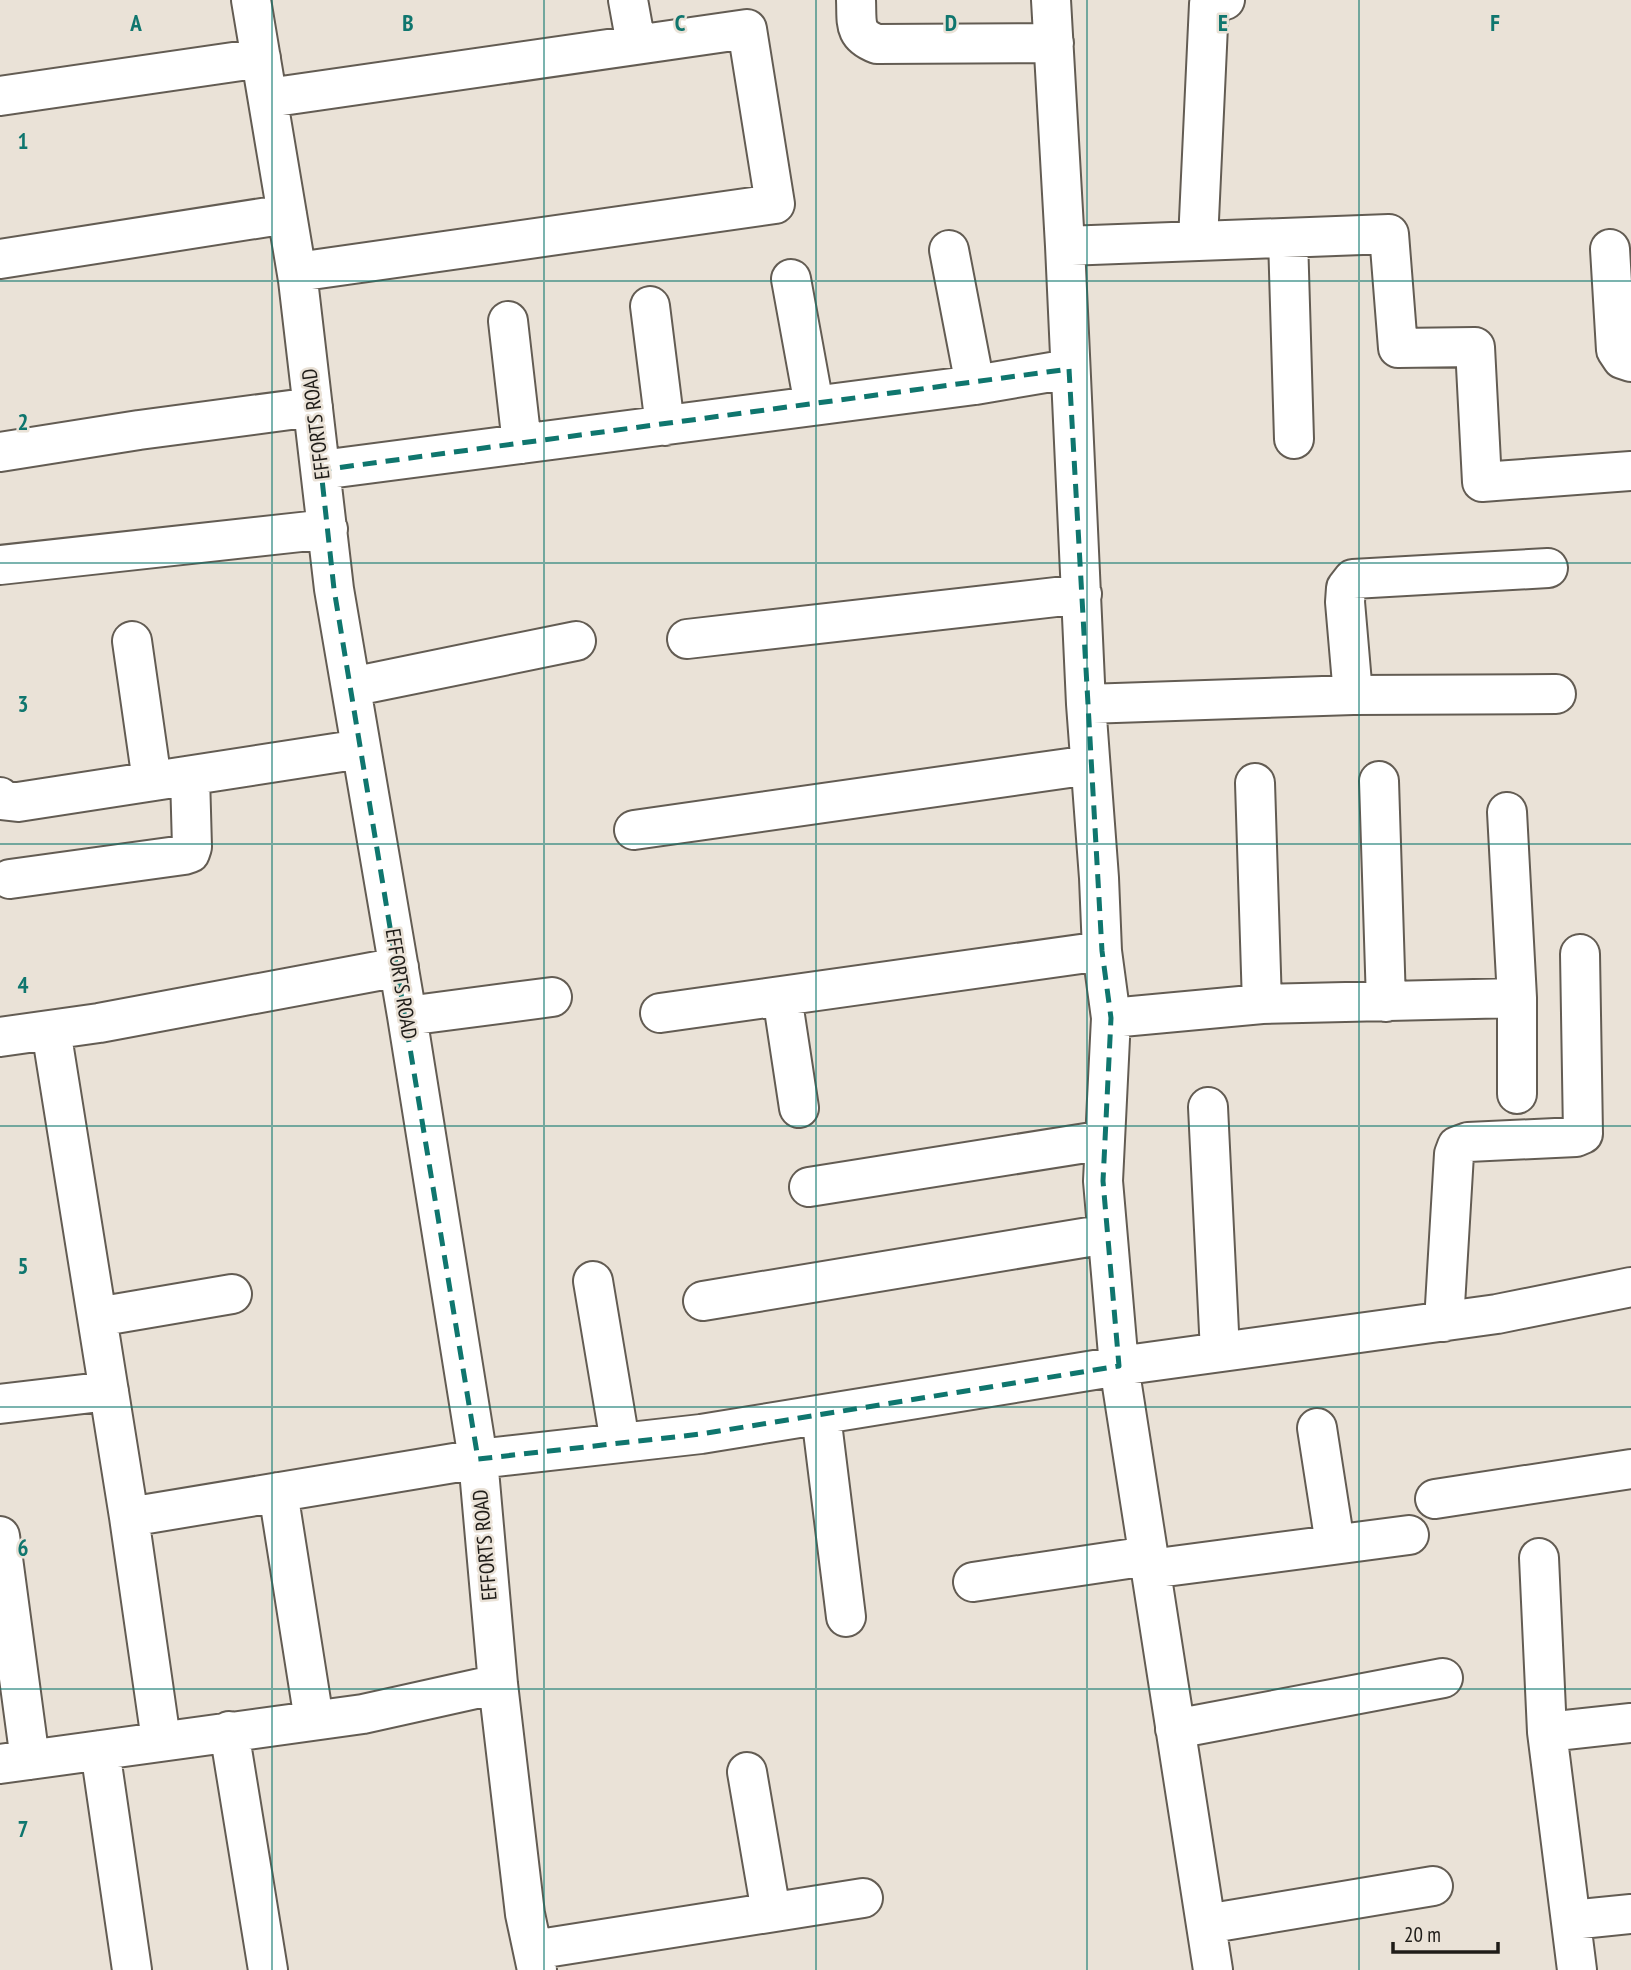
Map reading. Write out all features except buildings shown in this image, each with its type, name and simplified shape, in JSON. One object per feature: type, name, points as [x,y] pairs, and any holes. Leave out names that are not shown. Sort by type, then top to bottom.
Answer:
[{"type":"street","name":"EFFORTS ROAD","points":[[251,0],[297,272],[334,589],[399,967],[478,1459],[498,1684],[525,1914],[535,1960]]},
{"type":"street","points":[[628,0],[636,44]]},
{"type":"street","points":[[856,0],[857,29],[864,39],[877,44],[1054,43]]},
{"type":"street","points":[[1051,0],[1086,704],[1099,878],[1101,951],[1111,1018],[1103,1181],[1107,1234],[1119,1366],[1213,1970]]},
{"type":"street","points":[[1198,241],[1209,4],[1225,0]]},
{"type":"street","points":[[268,98],[636,44],[746,14],[775,204],[297,272]]},
{"type":"street","points":[[0,96],[261,58]]},
{"type":"street","points":[[0,259],[288,215]]},
{"type":"street","points":[[1065,246],[1390,234],[1398,348],[1475,347],[1482,482],[1631,471]]},
{"type":"street","points":[[1288,238],[1294,439]]},
{"type":"street","points":[[1610,249],[1616,350],[1622,359],[1631,362]]},
{"type":"street","points":[[949,250],[975,385]]},
{"type":"street","points":[[791,279],[814,405]]},
{"type":"street","points":[[650,306],[665,426]]},
{"type":"street","points":[[508,321],[522,444]]},
{"type":"street","points":[[321,470],[975,385],[1069,369]]},
{"type":"street","points":[[0,452],[313,407]]},
{"type":"street","points":[[0,565],[328,529]]},
{"type":"street","points":[[1353,695],[1345,602],[1346,588],[1353,579],[1548,568]]},
{"type":"street","points":[[687,639],[1082,594]]},
{"type":"street","points":[[132,641],[152,782]]},
{"type":"street","points":[[351,687],[576,641]]},
{"type":"street","points":[[1086,704],[1353,695],[1556,694]]},
{"type":"street","points":[[0,797],[2,800],[18,802],[362,749]]},
{"type":"street","points":[[634,830],[1090,765]]},
{"type":"street","points":[[10,879],[190,853],[190,776]]},
{"type":"street","points":[[1379,781],[1386,1002]]},
{"type":"street","points":[[1255,783],[1262,1004]]},
{"type":"street","points":[[1507,812],[1517,998],[1517,1094]]},
{"type":"street","points":[[660,1013],[1101,951]]},
{"type":"street","points":[[1444,1322],[1454,1153],[1458,1146],[1468,1142],[1576,1137],[1583,1134],[1580,954]]},
{"type":"street","points":[[0,1037],[399,967]]},
{"type":"street","points":[[782,996],[799,1108]]},
{"type":"street","points":[[407,1016],[552,998]]},
{"type":"street","points":[[1111,1018],[1262,1004],[1517,998]]},
{"type":"street","points":[[51,1030],[129,1517],[161,1740]]},
{"type":"street","points":[[1208,1107],[1220,1352]]},
{"type":"street","points":[[809,1187],[1105,1140]]},
{"type":"street","points":[[703,1301],[1107,1234]]},
{"type":"street","points":[[593,1281],[620,1442]]},
{"type":"street","points":[[129,1517],[478,1459],[701,1434],[1119,1366],[1497,1314],[1631,1287]]},
{"type":"street","points":[[97,1317],[232,1294]]},
{"type":"street","points":[[0,1404],[109,1391]]},
{"type":"street","points":[[821,1415],[846,1617]]},
{"type":"street","points":[[1317,1428],[1335,1544]]},
{"type":"street","points":[[1435,1499],[1631,1469]]},
{"type":"street","points":[[278,1492],[314,1720]]},
{"type":"street","points":[[973,1582],[1409,1535]]},
{"type":"street","points":[[0,1536],[15,1762],[363,1714],[498,1684]]},
{"type":"street","points":[[1539,1558],[1547,1732],[1577,1970]]},
{"type":"street","points":[[1175,1729],[1443,1678]]},
{"type":"street","points":[[1547,1732],[1631,1723]]},
{"type":"street","points":[[229,1731],[268,1970]]},
{"type":"street","points":[[100,1750],[132,1970]]},
{"type":"street","points":[[747,1772],[771,1912]]},
{"type":"street","points":[[1206,1924],[1433,1886]]},
{"type":"street","points":[[535,1960],[771,1912],[863,1898]]},
{"type":"street","points":[[1572,1920],[1631,1914]]},
{"type":"highlighted area","points":[[1069,369],[1102,951],[1111,1018],[1103,1181],[1119,1366],[701,1434],[478,1459],[334,589],[321,470]]}]
